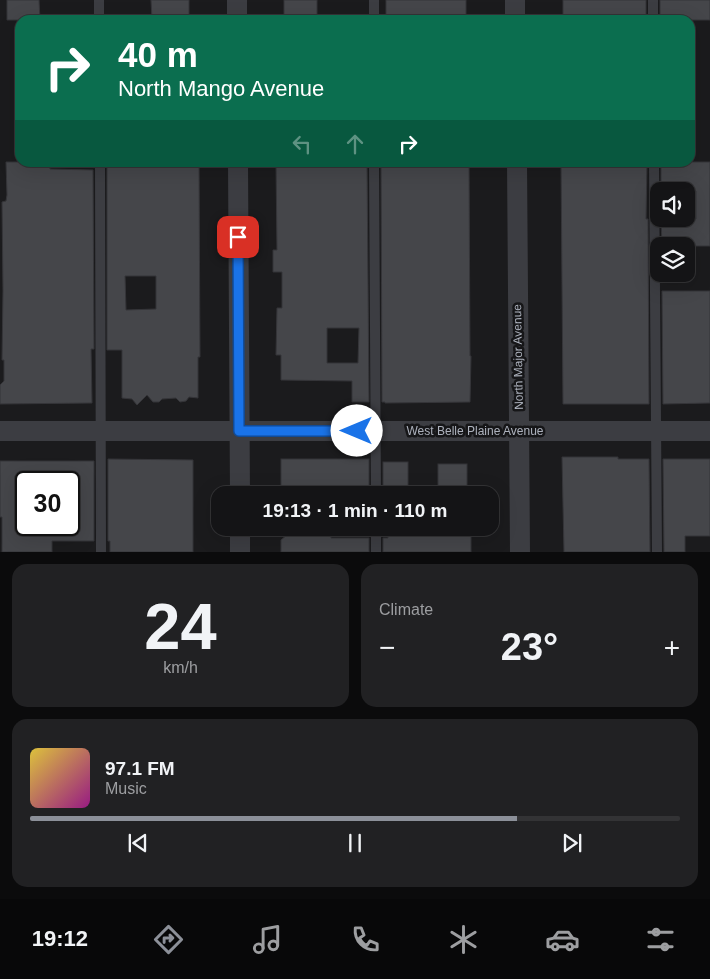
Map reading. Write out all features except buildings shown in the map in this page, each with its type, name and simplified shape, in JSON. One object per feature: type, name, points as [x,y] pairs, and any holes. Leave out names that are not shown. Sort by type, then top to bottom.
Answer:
[{"type":"street","points":[[237,0],[237,15]]},
{"type":"street","points":[[515,0],[515,15]]},
{"type":"street","points":[[238,167],[240,486]]},
{"type":"street","name":"North Major Avenue","points":[[516,167],[520,552]]},
{"type":"street","name":"West Belle Plaine Avenue","points":[[0,431],[710,431]]},
{"type":"street","points":[[240,536],[240,552]]},
{"type":"lane","points":[[99,0],[99,15]]},
{"type":"lane","points":[[374,0],[374,15]]},
{"type":"lane","points":[[653,0],[653,15]]},
{"type":"lane","points":[[100,167],[101,552]]},
{"type":"lane","points":[[374,167],[376,486]]},
{"type":"lane","points":[[654,167],[657,552]]},
{"type":"lane","points":[[376,536],[376,552]]},
{"type":"route","points":[[238,237],[239,431],[357,431]]}]
